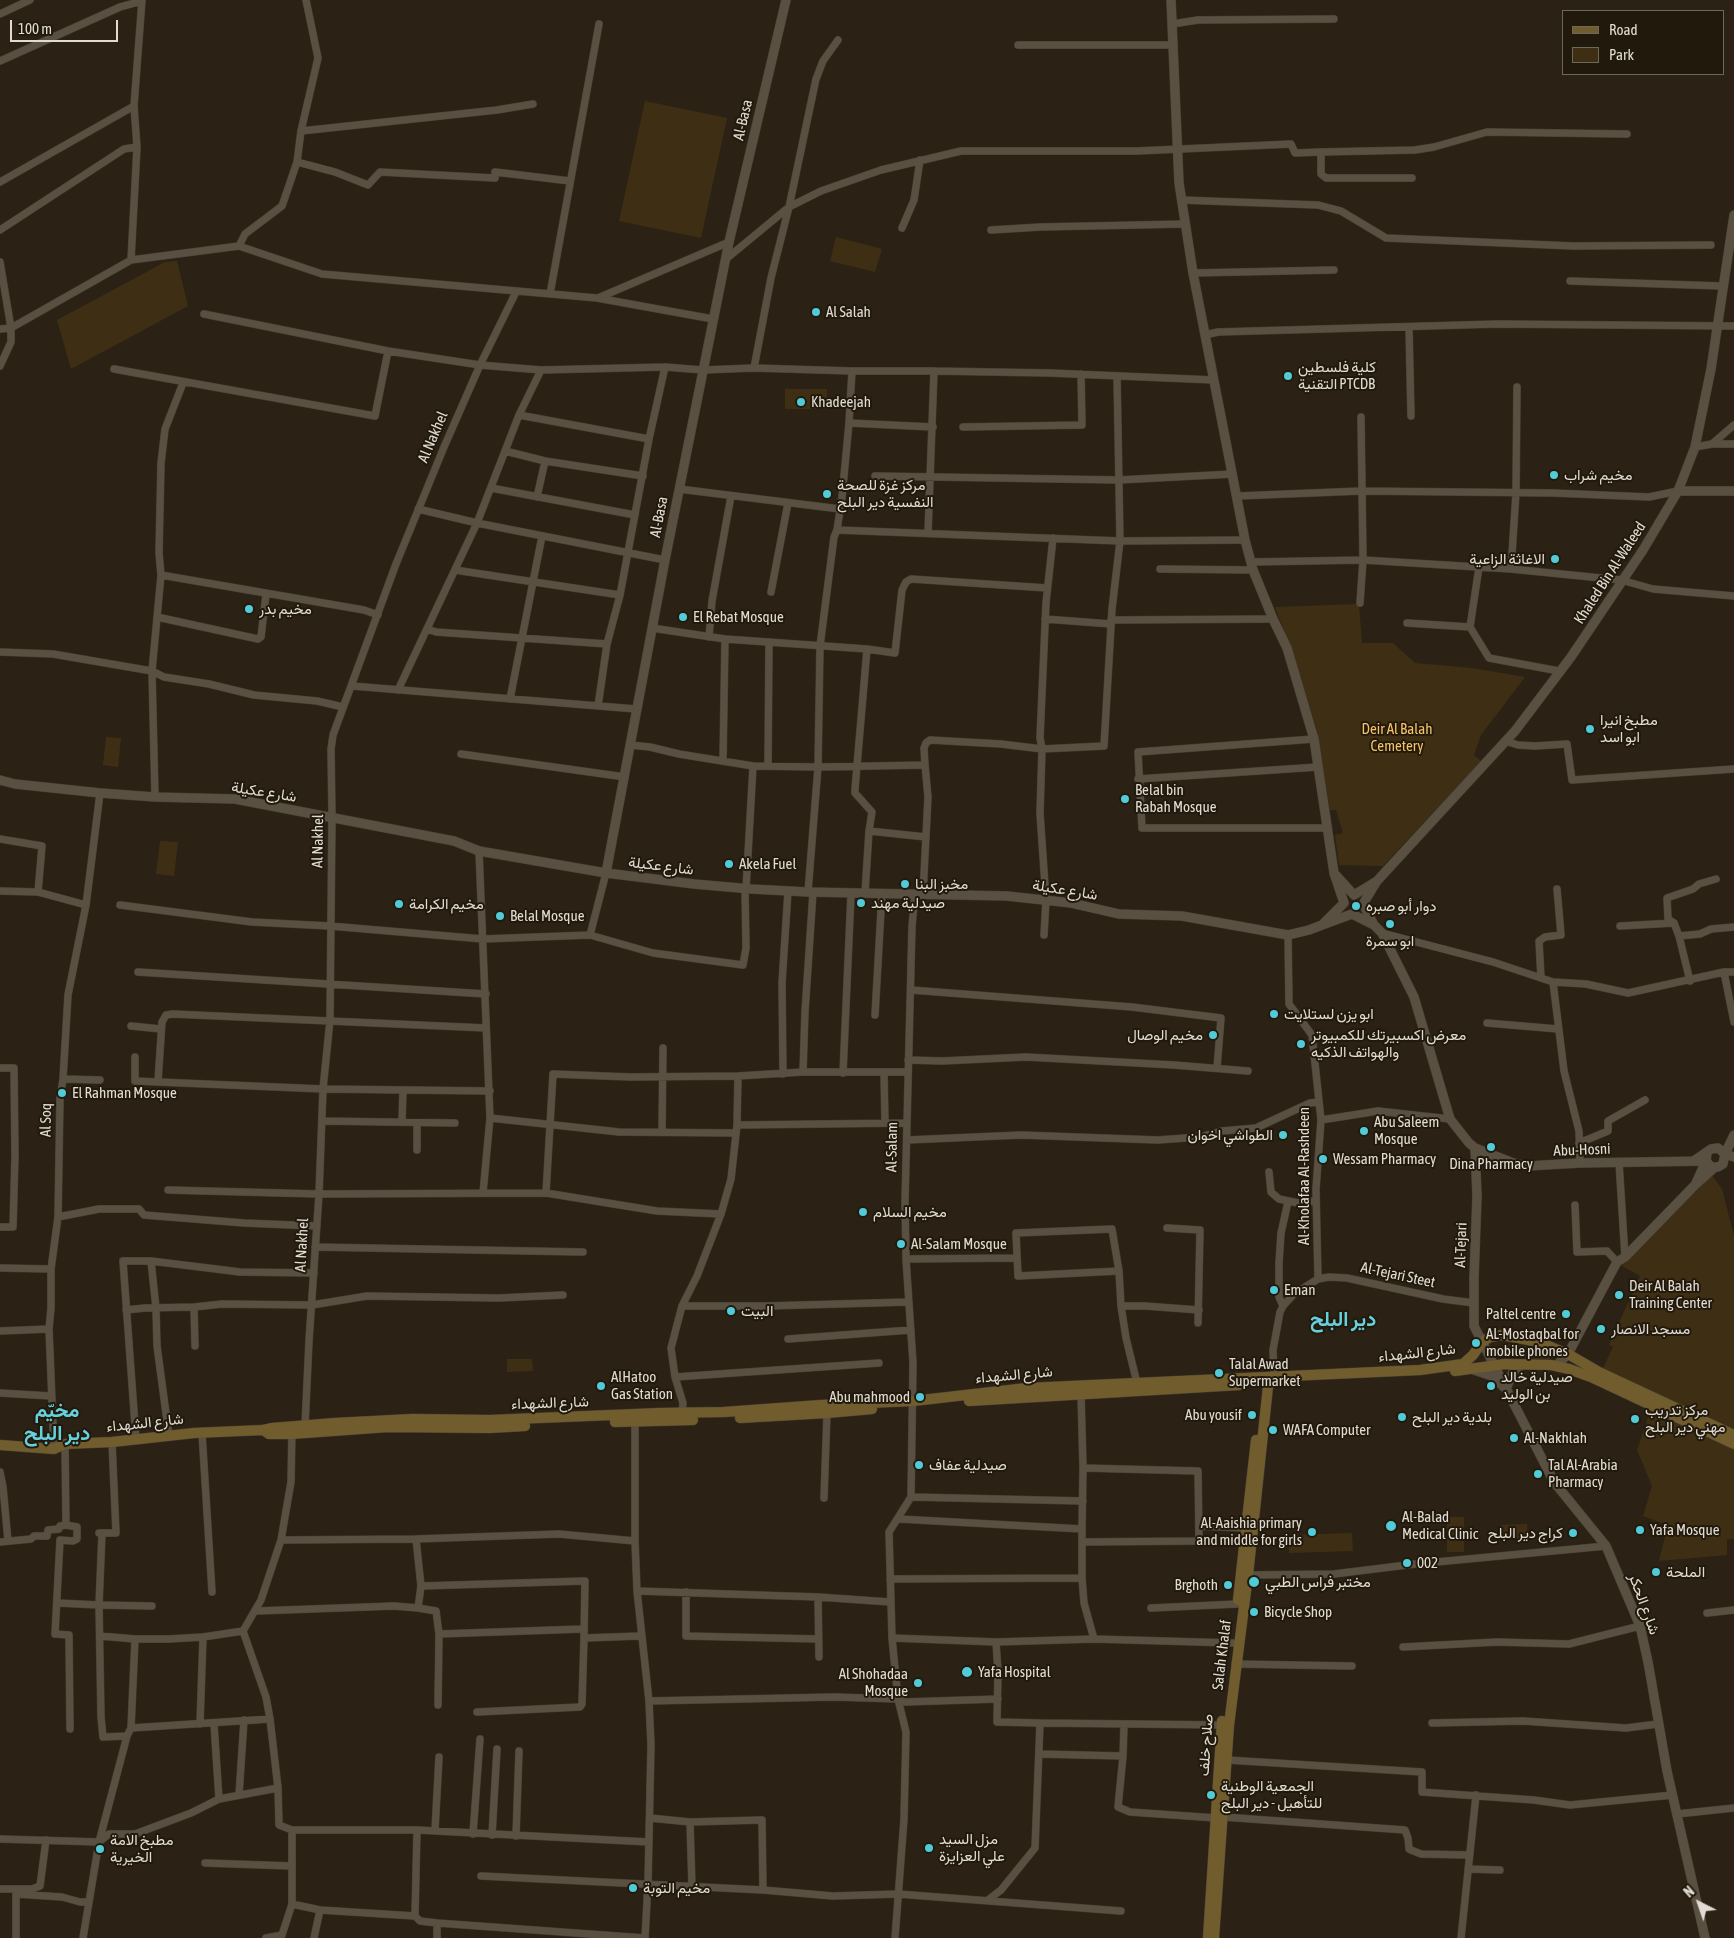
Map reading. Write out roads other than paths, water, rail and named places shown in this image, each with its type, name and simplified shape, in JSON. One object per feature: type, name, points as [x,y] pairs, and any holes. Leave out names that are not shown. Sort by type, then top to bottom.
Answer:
[{"type":"main road","points":[[1482,1342],[1490,1337],[1502,1335],[1539,1342],[1568,1354],[1599,1372],[1734,1435]]},
{"type":"main road","name":"شارع الشهداء","points":[[0,1445],[54,1449],[65,1444],[263,1430],[388,1427],[489,1428],[682,1414],[1081,1393],[1420,1370],[1463,1364],[1482,1342]]},
{"type":"main road","name":"شارع الشهداء","points":[[292,1430],[305,1426],[412,1419],[490,1420],[827,1414],[1026,1388],[1267,1379],[1404,1377],[1495,1365],[1523,1364],[1556,1366],[1591,1377],[1734,1444]]},
{"type":"main road","name":"صلاح خلف","points":[[1208,1938],[1225,1725],[1245,1528],[1258,1428],[1267,1379]]},
{"type":"main road","name":"Salah Khalaf","points":[[1214,1938],[1219,1818],[1227,1760],[1225,1725],[1236,1664],[1248,1575],[1267,1379]]},
{"type":"street","points":[[0,14],[30,0]]},
{"type":"street","points":[[0,61],[120,7],[142,0],[134,106],[137,147],[131,260]]},
{"type":"street","points":[[239,246],[245,234],[282,206],[297,162],[301,131],[318,58],[306,0]]},
{"type":"street","name":"Al-Basa","points":[[590,935],[606,873],[665,560],[729,242],[786,0]]},
{"type":"street","points":[[1171,0],[1181,200],[1193,274],[1245,540],[1252,566],[1287,648],[1314,739],[1334,872],[1346,911],[1374,924]]},
{"type":"street","points":[[1172,24],[1198,20],[1334,19]]},
{"type":"street","points":[[550,294],[599,24]]},
{"type":"street","points":[[754,368],[771,278],[789,207],[816,79],[823,61],[838,40]]},
{"type":"street","points":[[1018,45],[1174,45]]},
{"type":"street","points":[[301,131],[498,110],[534,104]]},
{"type":"street","points":[[0,182],[134,106]]},
{"type":"street","points":[[726,259],[789,207],[828,189],[881,170],[961,151],[1137,151],[1291,144],[1295,153],[1415,150],[1434,147],[1487,132],[1628,134]]},
{"type":"street","points":[[0,230],[124,149],[137,147]]},
{"type":"street","points":[[1321,152],[1321,174],[1326,178],[1412,178]]},
{"type":"street","points":[[902,228],[914,200],[920,160]]},
{"type":"street","points":[[297,162],[335,172],[368,184],[380,172],[495,178],[495,172],[570,181]]},
{"type":"street","points":[[1181,200],[1318,205],[1341,211],[1386,238],[1573,246],[1711,245]]},
{"type":"street","name":"Khaled Bin Al-Waleed","points":[[1377,882],[1506,741],[1571,657],[1621,580],[1643,550],[1678,491],[1695,447],[1711,369],[1734,215]]},
{"type":"street","points":[[991,230],[1185,224]]},
{"type":"street","points":[[598,298],[729,242]]},
{"type":"street","points":[[0,329],[11,328],[131,260],[239,246],[287,264],[322,274],[598,298],[714,319]]},
{"type":"street","points":[[0,262],[11,328],[11,342],[0,366]]},
{"type":"street","points":[[1193,274],[1334,270]]},
{"type":"street","points":[[1570,281],[1722,286]]},
{"type":"street","name":"Al Nakhel","points":[[305,1426],[319,1194],[322,1089],[330,1020],[331,749],[333,735],[418,509],[480,365],[516,292]]},
{"type":"street","points":[[204,314],[388,352],[480,365],[540,370],[665,367],[703,370],[754,368],[1081,374],[1214,380]]},
{"type":"street","points":[[1205,335],[1218,332],[1497,324],[1734,326]]},
{"type":"street","points":[[1409,328],[1411,416]]},
{"type":"street","points":[[114,369],[183,383],[375,416],[388,352]]},
{"type":"street","points":[[598,706],[608,644],[620,595],[649,439],[665,367]]},
{"type":"street","points":[[398,690],[477,523],[519,415],[540,370]]},
{"type":"street","points":[[803,1072],[810,892],[818,767],[820,646],[834,537],[840,509],[849,424],[852,371]]},
{"type":"street","points":[[928,532],[934,371]]},
{"type":"street","points":[[963,427],[1082,425],[1081,374]]},
{"type":"street","points":[[1042,749],[1104,746],[1111,622],[1120,541],[1116,376]]},
{"type":"street","points":[[155,797],[152,671],[161,575],[159,504],[165,429],[183,383]]},
{"type":"street","points":[[1511,569],[1516,493],[1517,386]]},
{"type":"street","points":[[519,415],[649,439]]},
{"type":"street","points":[[1360,603],[1363,560],[1361,418]]},
{"type":"street","points":[[849,424],[933,427]]},
{"type":"street","points":[[1712,444],[1734,425]]},
{"type":"street","points":[[1695,447],[1712,444],[1734,444]]},
{"type":"street","points":[[505,451],[545,461],[643,476]]},
{"type":"street","points":[[537,496],[545,461]]},
{"type":"street","points":[[875,476],[1119,480],[1233,474]]},
{"type":"street","points":[[491,488],[635,516]]},
{"type":"street","points":[[679,489],[840,509]]},
{"type":"street","points":[[1237,496],[1361,491],[1553,493],[1649,497],[1678,491],[1734,491]]},
{"type":"street","points":[[709,637],[712,601],[731,496]]},
{"type":"street","points":[[771,592],[788,503]]},
{"type":"street","points":[[418,509],[477,523],[665,560]]},
{"type":"street","points":[[837,530],[928,532],[1120,541],[1245,540]]},
{"type":"street","points":[[510,699],[542,536]]},
{"type":"street","points":[[1044,935],[1046,900],[1040,813],[1042,749],[1040,738],[1045,618],[1053,538]]},
{"type":"street","points":[[1160,570],[1363,560],[1511,569],[1621,580],[1652,589],[1734,596]]},
{"type":"street","points":[[1479,568],[1470,628],[1489,658],[1559,671]]},
{"type":"street","points":[[455,570],[620,595]]},
{"type":"street","points":[[161,575],[364,610],[378,615]]},
{"type":"street","points":[[652,628],[725,639],[867,649],[895,653],[902,590],[904,584],[911,579],[1047,588]]},
{"type":"street","points":[[157,617],[258,638],[261,637],[266,594]]},
{"type":"street","points":[[1045,618],[1111,622],[1273,619]]},
{"type":"street","points":[[1407,623],[1470,628]]},
{"type":"street","points":[[427,629],[436,632],[608,644]]},
{"type":"street","points":[[723,761],[725,639]]},
{"type":"street","points":[[768,766],[769,642]]},
{"type":"street","points":[[865,894],[872,812],[855,793],[867,649]]},
{"type":"street","points":[[0,652],[53,654],[152,671],[164,677],[208,684],[254,695],[317,701],[343,707]]},
{"type":"street","points":[[352,686],[636,709]]},
{"type":"street","points":[[1314,739],[1138,752],[1142,828],[1328,828]]},
{"type":"street","name":"Al-Salam","points":[[911,1497],[913,1363],[906,1260],[905,1201],[908,1140],[906,1123],[912,926],[919,894],[926,837],[928,796],[924,748],[930,740],[1001,744],[1042,749]]},
{"type":"street","points":[[1506,741],[1518,745],[1535,746],[1567,744],[1572,780],[1734,769]]},
{"type":"street","points":[[630,745],[650,746],[679,754],[753,766],[925,765]]},
{"type":"street","points":[[461,754],[625,777]]},
{"type":"street","points":[[120,905],[252,922],[330,926],[483,939],[590,935],[653,953],[743,965],[746,948],[745,889],[753,766]]},
{"type":"street","points":[[1138,779],[1318,767]]},
{"type":"street","name":"شارع عكيلة","points":[[0,780],[15,784],[100,793],[155,797],[234,799],[454,841],[480,851],[606,873],[745,889],[851,894],[1007,896],[1071,903],[1119,914],[1182,916],[1288,935],[1309,930],[1352,914]]},
{"type":"street","name":"Al Soq","points":[[54,1449],[49,1329],[51,1269],[58,1217],[60,1099],[68,995],[86,905],[100,793]]},
{"type":"street","points":[[869,831],[926,837]]},
{"type":"street","points":[[0,839],[42,846],[38,892]]},
{"type":"street","points":[[480,851],[490,1091],[490,1118],[483,1193]]},
{"type":"street","points":[[1334,872],[1354,895],[1359,897],[1374,924],[1382,933],[1414,997],[1450,1119],[1475,1148]]},
{"type":"street","points":[[1690,980],[1680,936],[1674,923],[1668,919],[1667,898],[1716,879]]},
{"type":"street","points":[[1322,925],[1344,903],[1347,897],[1377,882]]},
{"type":"street","points":[[1352,914],[1360,911],[1377,882]]},
{"type":"street","points":[[1541,978],[1539,941],[1545,937],[1561,935],[1557,890]]},
{"type":"street","points":[[0,891],[38,892],[86,905]]},
{"type":"street","points":[[783,1074],[782,983],[788,891]]},
{"type":"street","points":[[875,1015],[882,893]]},
{"type":"street","points":[[843,1073],[851,894]]},
{"type":"street","points":[[1620,926],[1674,923]]},
{"type":"street","points":[[1680,936],[1700,934],[1711,928],[1734,927]]},
{"type":"street","points":[[1382,933],[1493,962],[1553,982],[1586,984],[1628,993],[1724,972],[1734,972]]},
{"type":"street","name":"Al-Kholafaa Al-Rashdeen","points":[[1288,935],[1289,1004],[1312,1035],[1321,1120],[1316,1200],[1318,1279]]},
{"type":"street","points":[[138,972],[486,994]]},
{"type":"street","points":[[1724,972],[1734,1022]]},
{"type":"street","points":[[1553,982],[1564,1071],[1579,1131],[1580,1163]]},
{"type":"street","points":[[911,990],[1132,1007],[1221,1018],[1217,1068]]},
{"type":"street","points":[[158,1081],[162,1022],[166,1016],[173,1014],[486,1028]]},
{"type":"street","points":[[1487,1022],[1558,1029]]},
{"type":"street","points":[[131,1026],[161,1029]]},
{"type":"street","points":[[662,1132],[663,1048]]},
{"type":"street","points":[[135,1057],[135,1081],[322,1089],[490,1091]]},
{"type":"street","points":[[908,1060],[942,1061],[1026,1057],[1248,1071]]},
{"type":"street","points":[[0,1068],[14,1068],[16,1156],[13,1227],[0,1227]]},
{"type":"street","points":[[546,1193],[554,1074],[630,1077],[738,1076],[803,1072],[908,1072]]},
{"type":"street","points":[[884,1072],[885,1122]]},
{"type":"street","points":[[682,1414],[683,1403],[675,1377],[671,1348],[682,1306],[697,1276],[721,1214],[731,1179],[737,1125],[738,1076]]},
{"type":"street","points":[[63,1079],[100,1080]]},
{"type":"street","points":[[402,1121],[403,1090]]},
{"type":"street","points":[[1579,1143],[1608,1131],[1608,1122],[1645,1100]]},
{"type":"street","points":[[908,1140],[1021,1135],[1158,1140],[1200,1137],[1222,1130],[1256,1128],[1310,1103],[1318,1102]]},
{"type":"street","points":[[1321,1120],[1378,1112],[1450,1119]]},
{"type":"street","points":[[490,1118],[619,1132],[736,1133]]},
{"type":"street","points":[[322,1121],[455,1123]]},
{"type":"street","points":[[416,1150],[418,1123]]},
{"type":"street","points":[[737,1125],[906,1123]]},
{"type":"street","points":[[1556,1366],[1568,1354],[1621,1259],[1695,1185],[1721,1162],[1734,1135],[1709,1154],[1695,1185]]},
{"type":"street","name":"Abu-Hosni","points":[[1475,1148],[1513,1163],[1527,1166],[1693,1161],[1709,1154]]},
{"type":"street","name":"Al-Tejari","points":[[1475,1148],[1477,1196],[1474,1326],[1482,1342]]},
{"type":"street","points":[[1709,1154],[1720,1150],[1721,1162]]},
{"type":"street","points":[[1709,1154],[1708,1165],[1734,1157]]},
{"type":"street","points":[[1721,1162],[1734,1161]]},
{"type":"street","points":[[1619,1162],[1621,1259]]},
{"type":"street","points":[[1269,1172],[1270,1192],[1279,1199],[1304,1204],[1316,1200]]},
{"type":"street","points":[[168,1190],[319,1194],[546,1193],[657,1211],[721,1214]]},
{"type":"street","points":[[1283,1306],[1279,1298],[1279,1263],[1281,1233],[1288,1202]]},
{"type":"street","points":[[1574,1205],[1577,1252],[1606,1251],[1621,1259]]},
{"type":"street","points":[[58,1217],[100,1209],[139,1208],[144,1215],[244,1223],[317,1226]]},
{"type":"street","points":[[1167,1228],[1200,1230],[1198,1323]]},
{"type":"street","points":[[1119,1271],[1018,1276],[1016,1233],[1112,1229],[1119,1271],[1121,1306],[1126,1338],[1137,1383]]},
{"type":"street","points":[[315,1247],[583,1252]]},
{"type":"street","points":[[906,1260],[1017,1258]]},
{"type":"street","points":[[136,1439],[123,1261],[151,1262],[240,1272],[314,1273]]},
{"type":"street","points":[[151,1262],[156,1308],[157,1346],[169,1436]]},
{"type":"street","points":[[0,1268],[51,1269]]},
{"type":"street","name":"Al-Tejari Steet","points":[[1318,1279],[1329,1277],[1347,1278],[1443,1299],[1474,1303]]},
{"type":"street","points":[[1267,1379],[1277,1322],[1283,1306],[1294,1294],[1318,1279]]},
{"type":"street","points":[[126,1310],[194,1308],[222,1304],[312,1305],[367,1296],[499,1298],[563,1295]]},
{"type":"street","points":[[682,1306],[909,1302]]},
{"type":"street","points":[[1121,1306],[1199,1310]]},
{"type":"street","points":[[194,1308],[195,1346]]},
{"type":"street","points":[[0,1331],[49,1329]]},
{"type":"street","points":[[788,1339],[911,1330]]},
{"type":"street","name":"شارع الحكر","points":[[1482,1342],[1554,1482],[1606,1546],[1640,1626],[1658,1724],[1705,1938]]},
{"type":"street","points":[[675,1377],[879,1363]]},
{"type":"street","points":[[1468,1369],[1483,1371],[1492,1376],[1506,1389],[1513,1372],[1523,1364]]},
{"type":"street","points":[[0,1393],[51,1396]]},
{"type":"street","points":[[1081,1393],[1083,1468],[1082,1578],[1084,1602],[1094,1639]]},
{"type":"street","points":[[824,1498],[827,1414]]},
{"type":"street","points":[[292,1904],[320,1910],[415,1916],[420,1921],[437,1923],[645,1938],[651,1745],[649,1701],[640,1636],[637,1591],[635,1418]]},
{"type":"street","points":[[100,1636],[135,1638],[203,1637],[244,1631],[256,1612],[281,1540],[291,1482],[292,1430]]},
{"type":"street","points":[[202,1433],[212,1592]]},
{"type":"street","points":[[112,1442],[116,1533],[100,1533],[100,1717],[103,1737],[127,1736]]},
{"type":"street","points":[[65,1444],[66,1525]]},
{"type":"street","points":[[1082,1542],[1200,1541],[1198,1471],[1083,1468]]},
{"type":"street","points":[[0,1472],[3,1487],[4,1542],[32,1539],[34,1536],[47,1536],[48,1530],[59,1529],[60,1526],[77,1527],[77,1539],[74,1541],[60,1540],[57,1573],[58,1603],[55,1634],[69,1635],[70,1729]]},
{"type":"street","points":[[895,1938],[904,1819],[906,1732],[898,1698],[892,1638],[889,1532],[899,1519],[911,1497],[1083,1501]]},
{"type":"street","points":[[899,1519],[1082,1529]]},
{"type":"street","points":[[1199,1526],[1245,1528]]},
{"type":"street","points":[[281,1540],[416,1539],[559,1534],[635,1541]]},
{"type":"street","points":[[416,1539],[421,1586],[418,1608]]},
{"type":"street","points":[[1248,1575],[1334,1574],[1415,1564],[1606,1546]]},
{"type":"street","points":[[890,1579],[1082,1578]]},
{"type":"street","points":[[421,1586],[585,1581],[582,1704],[580,1706],[477,1712]]},
{"type":"street","points":[[637,1591],[818,1597],[890,1602]]},
{"type":"street","points":[[686,1592],[686,1636],[818,1639]]},
{"type":"street","points":[[818,1597],[819,1656]]},
{"type":"street","points":[[58,1603],[99,1606],[152,1606]]},
{"type":"street","points":[[1151,1608],[1237,1604]]},
{"type":"street","points":[[256,1612],[394,1606],[436,1611],[439,1634],[438,1705]]},
{"type":"street","points":[[1707,1613],[1734,1610]]},
{"type":"street","points":[[1403,1647],[1497,1642],[1569,1644],[1640,1626]]},
{"type":"street","points":[[439,1634],[583,1629]]},
{"type":"street","points":[[244,1631],[266,1697],[270,1719],[278,1788],[279,1825],[292,1830],[435,1830],[473,1834],[649,1842]]},
{"type":"street","points":[[584,1638],[640,1636]]},
{"type":"street","points":[[200,1724],[203,1637]]},
{"type":"street","points":[[83,1938],[99,1842],[127,1736],[131,1728],[135,1638]]},
{"type":"street","points":[[892,1638],[996,1642],[1094,1639],[1233,1643]]},
{"type":"street","points":[[996,1642],[997,1722],[1225,1725]]},
{"type":"street","points":[[1236,1664],[1352,1666]]},
{"type":"street","points":[[649,1701],[834,1697],[898,1698],[905,1702],[998,1699]]},
{"type":"street","points":[[131,1728],[270,1719]]},
{"type":"street","points":[[239,1795],[244,1720]]},
{"type":"street","points":[[1432,1723],[1523,1721],[1626,1728],[1658,1724]]},
{"type":"street","points":[[987,1900],[1001,1890],[1035,1848],[1040,1723]]},
{"type":"street","points":[[214,1724],[219,1799]]},
{"type":"street","points":[[1124,1725],[1118,1807],[1130,1812],[1405,1830],[1409,1849],[1421,1854],[1470,1855]]},
{"type":"street","points":[[473,1834],[480,1739]]},
{"type":"street","points":[[492,1835],[497,1749]]},
{"type":"street","points":[[516,1836],[519,1751]]},
{"type":"street","points":[[1039,1754],[1123,1756]]},
{"type":"street","points":[[435,1830],[439,1758]]},
{"type":"street","points":[[1227,1760],[1422,1772],[1422,1792],[1534,1800],[1570,1805],[1673,1795]]},
{"type":"street","points":[[0,1839],[99,1842],[109,1834],[135,1834],[191,1813],[219,1799],[278,1788]]},
{"type":"street","points":[[1462,1938],[1476,1795]]},
{"type":"street","points":[[1677,1814],[1734,1808]]},
{"type":"street","points":[[650,1818],[690,1822],[762,1820],[763,1890]]},
{"type":"street","points":[[690,1822],[692,1887]]},
{"type":"street","points":[[266,1938],[282,1935],[292,1904],[292,1830]]},
{"type":"street","points":[[415,1916],[417,1830]]},
{"type":"street","points":[[0,1888],[32,1889],[40,1886],[46,1840]]},
{"type":"street","points":[[205,1863],[292,1866]]},
{"type":"street","points":[[1468,1869],[1500,1870]]},
{"type":"street","points":[[481,1876],[648,1883],[833,1896],[898,1894],[1121,1911]]},
{"type":"street","points":[[16,1938],[16,1894],[62,1897],[80,1902],[89,1902]]},
{"type":"street","points":[[314,1938],[320,1910]]},
{"type":"street","points":[[437,1923],[437,1938]]},
{"type":"place","name":"Al Salah","points":[[816,312]]},
{"type":"place","name":"كلية فلسطين التقنية PTCDB","points":[[1288,376]]},
{"type":"place","name":"Khadeejah","points":[[801,402]]},
{"type":"place","name":"مخيم شراب","points":[[1554,475]]},
{"type":"place","name":"مركز غزة للصحة النفسية دير البلح","points":[[827,494]]},
{"type":"place","name":"الاغاثة الزاعية","points":[[1555,559]]},
{"type":"place","name":"مخيم بدر","points":[[249,609]]},
{"type":"place","name":"El Rebat Mosque","points":[[683,617]]},
{"type":"place","name":"مطبخ انيرا ابو اسد","points":[[1590,729]]},
{"type":"place","name":"Belal bin Rabah Mosque","points":[[1125,799]]},
{"type":"place","name":"Akela Fuel","points":[[729,864]]},
{"type":"place","name":"مخبز البنا","points":[[905,884]]},
{"type":"place","name":"صيدلية مهند","points":[[861,903]]},
{"type":"place","name":"مخيم الكرامة","points":[[399,904]]},
{"type":"place","name":"دوار أبو صبره","points":[[1356,906]]},
{"type":"place","name":"Belal Mosque","points":[[500,916]]},
{"type":"place","name":"ابو سمرة","points":[[1390,924]]},
{"type":"place","name":"ابو يزن لستلايت","points":[[1274,1014]]},
{"type":"place","name":"مخيم الوصال","points":[[1213,1035]]},
{"type":"place","name":"معرض اكسبيرتك للكمبيوتر والهواتف الذكيه","points":[[1301,1044]]},
{"type":"place","name":"El Rahman Mosque","points":[[62,1093]]},
{"type":"place","name":"Abu Saleem Mosque","points":[[1364,1131]]},
{"type":"place","name":"الطواشي اخوان","points":[[1283,1135]]},
{"type":"place","name":"Dina Pharmacy","points":[[1491,1147]]},
{"type":"place","name":"Wessam Pharmacy","points":[[1323,1159]]},
{"type":"place","name":"مخيم السلام","points":[[863,1212]]},
{"type":"place","name":"Al-Salam Mosque","points":[[901,1244]]},
{"type":"place","name":"Eman","points":[[1274,1290]]},
{"type":"place","name":"Deir Al Balah Training Center","points":[[1619,1295]]},
{"type":"place","name":"البيت","points":[[731,1311]]},
{"type":"place","name":"Paltel centre","points":[[1566,1314]]},
{"type":"place","name":"مسجد الانصار","points":[[1601,1329]]},
{"type":"place","name":"AL-Mostaqbal for mobile phones","points":[[1476,1343]]},
{"type":"place","name":"Talal Awad Supermarket","points":[[1219,1373]]},
{"type":"place","name":"AlHatoo Gas Station","points":[[601,1386]]},
{"type":"place","name":"صيدلية خالد بن الوليد","points":[[1491,1386]]},
{"type":"place","name":"Abu mahmood","points":[[920,1397]]},
{"type":"place","name":"Abu yousif","points":[[1252,1415]]},
{"type":"place","name":"بلدية دير البلح","points":[[1402,1417]]},
{"type":"place","name":"مركز تدريب مهني دير البلح","points":[[1635,1419]]},
{"type":"place","name":"WAFA Computer","points":[[1273,1430]]},
{"type":"place","name":"Al-Nakhlah","points":[[1514,1438]]},
{"type":"place","name":"صيدلية عفاف","points":[[919,1465]]},
{"type":"place","name":"Tal Al-Arabia Pharmacy","points":[[1538,1474]]},
{"type":"place","name":"Al-Balad Medical Clinic","points":[[1391,1526]]},
{"type":"place","name":"Yafa Mosque","points":[[1640,1530]]},
{"type":"place","name":"Al-Aaishia primary and middle for girls","points":[[1312,1532]]},
{"type":"place","name":"كراج دير البلح","points":[[1573,1533]]},
{"type":"place","name":"002","points":[[1407,1563]]},
{"type":"place","name":"الملحة","points":[[1656,1572]]},
{"type":"place","name":"مختبر فراس الطبي","points":[[1254,1582]]},
{"type":"place","name":"Brghoth","points":[[1228,1585]]},
{"type":"place","name":"Bicycle Shop","points":[[1254,1612]]},
{"type":"place","name":"Yafa Hospital","points":[[967,1672]]},
{"type":"place","name":"Al Shohadaa Mosque","points":[[918,1683]]},
{"type":"place","name":"الجمعية الوطنية للتأهيل - دير البلح","points":[[1211,1795]]},
{"type":"place","name":"مزل السيد علي العزايزة","points":[[929,1848]]},
{"type":"place","name":"مطبخ الامة الخيرية","points":[[100,1849]]},
{"type":"place","name":"مخيم التوبة","points":[[633,1888]]},
{"type":"district","name":"دير البلح","points":[[1343,1320]]},
{"type":"district","name":"مخيّم دير البلح","points":[[57,1422]]},
{"type":"park label","name":"Deir Al Balah Cemetery","points":[[1397,738]]}]
